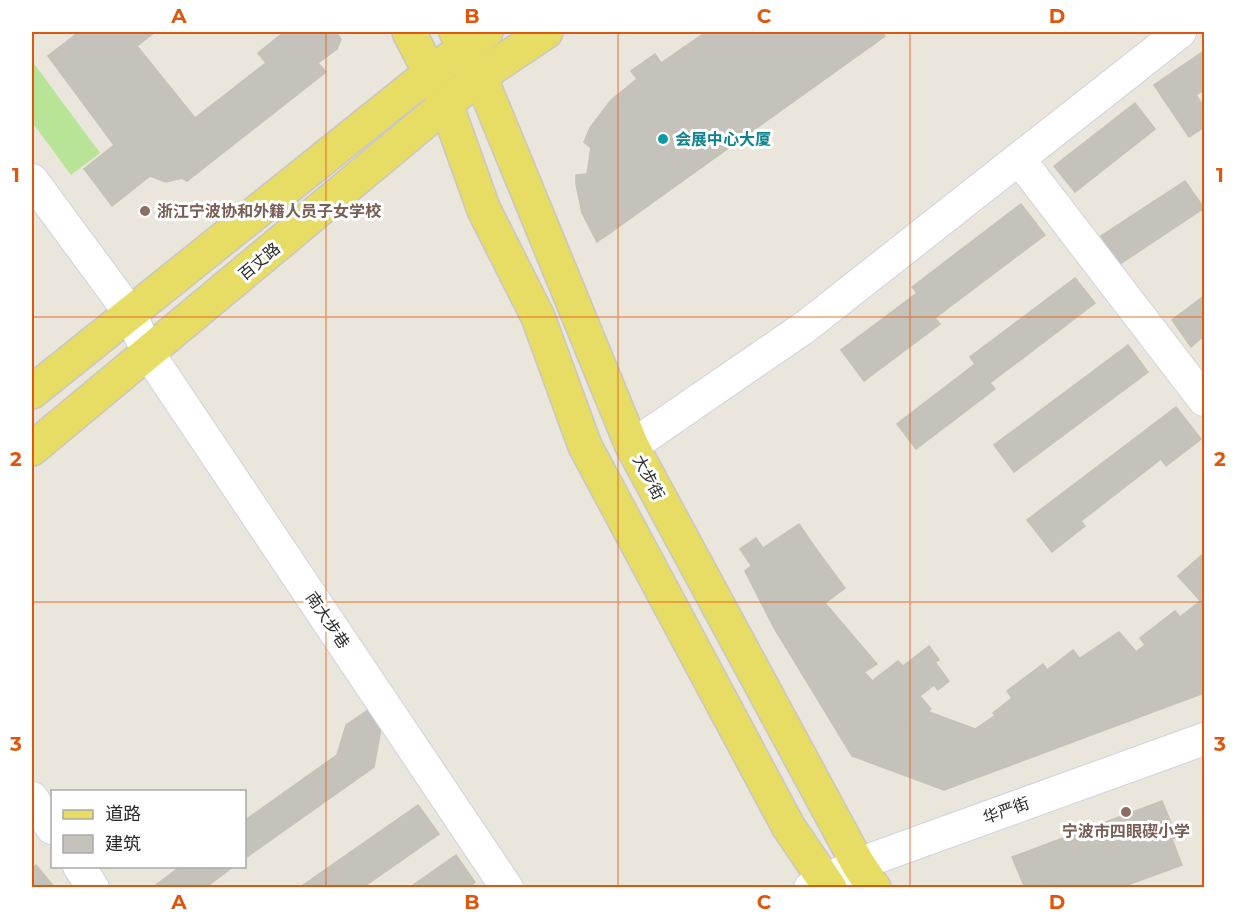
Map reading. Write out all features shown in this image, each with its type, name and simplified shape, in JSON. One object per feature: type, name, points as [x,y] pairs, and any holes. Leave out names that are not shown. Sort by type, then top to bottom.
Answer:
[{"type":"main road","points":[[410,32],[446,104],[484,210],[538,317],[585,446],[821,885]]},
{"type":"main road","name":"百丈路","points":[[32,449],[480,76],[546,32]]},
{"type":"main road","points":[[32,392],[430,73],[469,37]]},
{"type":"main road","name":"大步街","points":[[469,37],[480,76],[632,446],[866,876]]},
{"type":"street","points":[[632,446],[805,327],[1180,32]]},
{"type":"street","points":[[1019,159],[1204,400]]},
{"type":"street","name":"南大步巷","points":[[32,180],[130,313],[148,353],[507,888]]},
{"type":"street","name":"华严街","points":[[821,885],[866,876],[1204,739]]},
{"type":"street","points":[[32,798],[51,826]]},
{"type":"street","points":[[80,868],[93,888]]},
{"type":"green space","points":[[32,61],[100,153],[71,175],[32,122]]},
{"type":"building","points":[[79,32],[155,32],[137,46],[195,118],[266,63],[258,53],[284,32],[336,32],[341,39],[337,49],[318,63],[326,72],[187,181],[182,178],[166,182],[150,176],[112,206],[84,169],[114,145],[48,56]]},
{"type":"building","name":"会展中心大厦","points":[[706,32],[882,32],[885,36],[597,242],[582,213],[576,184],[576,175],[587,174],[591,148],[584,142],[590,128],[611,100],[637,79],[631,71],[655,54],[661,63]]},
{"type":"building","points":[[684,47],[746,135],[603,238],[592,221],[586,194],[591,148],[605,121],[629,91]]},
{"type":"building","points":[[1204,51],[1204,90],[1196,95],[1204,107],[1204,127],[1189,137],[1154,85]]},
{"type":"building","points":[[1135,103],[1155,129],[1075,192],[1054,166]]},
{"type":"building","points":[[1185,181],[1204,208],[1120,264],[1101,236]]},
{"type":"building","points":[[1021,204],[1045,235],[935,318],[940,324],[864,381],[841,350],[917,293],[912,287]]},
{"type":"building","points":[[1075,278],[1095,303],[990,383],[995,389],[916,449],[897,424],[975,364],[970,357]]},
{"type":"building","points":[[1204,296],[1204,336],[1191,347],[1172,320]]},
{"type":"building","points":[[1128,345],[1148,372],[1014,472],[994,445]]},
{"type":"building","points":[[1176,407],[1201,439],[1166,466],[1161,459],[1081,521],[1085,526],[1052,552],[1027,520]]},
{"type":"building","points":[[799,524],[824,561],[803,575],[808,583],[782,600],[779,596],[774,600],[740,549],[756,538],[763,548]]},
{"type":"building","points":[[800,527],[845,588],[825,603],[877,664],[864,672],[886,696],[975,729],[1119,632],[1145,662],[1204,615],[1204,693],[944,790],[852,756],[774,628],[745,571]]},
{"type":"building","points":[[1204,553],[1204,605],[1178,576]]},
{"type":"building","points":[[1204,598],[1204,641],[1197,646],[1204,656],[1204,662],[1185,677],[1175,664],[1162,674],[1166,679],[1154,689],[1141,672],[1137,675],[1125,660],[1145,645],[1140,638],[1175,611],[1180,617]]},
{"type":"building","points":[[929,646],[939,660],[935,662],[949,681],[938,690],[934,685],[920,696],[931,709],[908,727],[898,714],[885,724],[889,728],[877,738],[864,721],[859,724],[848,709],[868,694],[863,688],[898,661],[903,666]]},
{"type":"building","points":[[1073,650],[1083,663],[1080,666],[1094,684],[1082,693],[1078,689],[1064,699],[1075,713],[1052,730],[1042,717],[1029,727],[1033,732],[1021,742],[1008,725],[1004,728],[993,713],[1012,698],[1007,691],[1043,664],[1047,670]]},
{"type":"building","points":[[368,710],[381,729],[374,767],[246,858],[246,820],[337,755],[346,725]]},
{"type":"building","points":[[1162,801],[1177,837],[1172,839],[1182,865],[1119,888],[1051,888],[1034,849]]},
{"type":"building","points":[[418,805],[439,834],[362,888],[299,888]]},
{"type":"building","points":[[1034,849],[1051,888],[1025,888],[1012,857]]},
{"type":"building","points":[[456,855],[475,882],[468,888],[409,888]]},
{"type":"building","points":[[36,865],[55,888],[32,888],[32,869]]},
{"type":"building","points":[[178,868],[231,868],[205,888],[152,888]]},
{"type":"place","name":"会展中心大厦","points":[[663,139]]},
{"type":"place","name":"浙江宁波协和外籍人员子女学校","points":[[145,211]]},
{"type":"place","name":"宁波市四眼碶小学","points":[[1126,812]]}]
